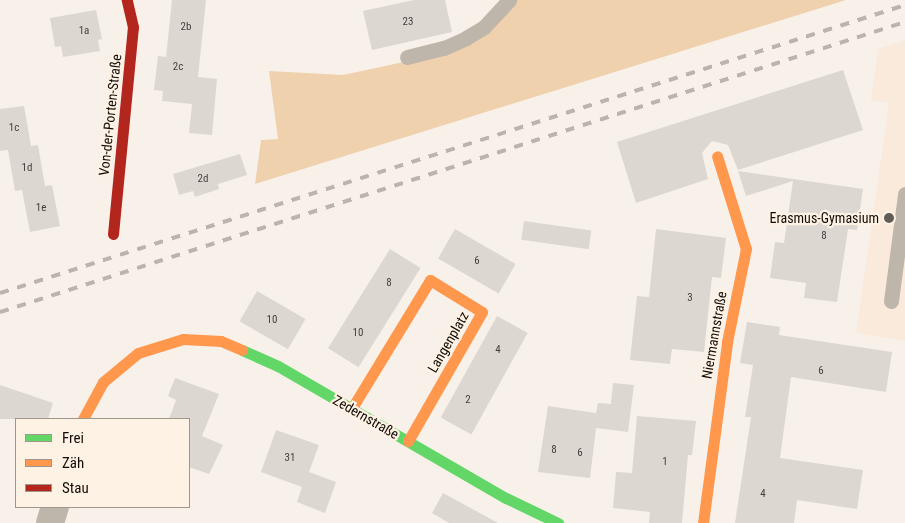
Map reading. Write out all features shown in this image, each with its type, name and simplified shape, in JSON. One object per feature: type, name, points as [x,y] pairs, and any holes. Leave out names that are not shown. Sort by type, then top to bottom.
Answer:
[{"type":"street","name":"Von-der-Porten-Straße","points":[[113,234],[133,27],[127,0]]},
{"type":"street","name":"Niermannstraße","points":[[702,523],[727,342],[746,249],[717,156]]},
{"type":"street","name":"Langenplatz","points":[[352,408],[430,280],[482,312],[408,441]]},
{"type":"street","name":"Zedernstraße","points":[[83,418],[98,388],[128,360],[167,342],[203,338],[221,341],[258,356],[524,507],[558,523]]},
{"type":"street","points":[[50,523],[55,508]]},
{"type":"lane","points":[[407,57],[444,48],[466,38],[488,24],[509,0]]},
{"type":"lane","points":[[891,301],[905,194]]},
{"type":"lane","points":[[518,523],[524,507]]},
{"type":"shaded area","points":[[517,0],[846,0],[255,184],[261,140],[278,139],[269,71],[343,75],[445,53],[472,44],[491,31]]},
{"type":"shaded area","name":"Erasmus-Gymasium","points":[[905,40],[905,341],[856,333],[889,103],[871,100],[878,49]]},
{"type":"building","points":[[172,0],[206,0],[198,77],[217,79],[212,135],[189,133],[192,104],[162,101],[163,91],[154,90],[158,56],[166,57]]},
{"type":"building","points":[[414,0],[445,0],[452,32],[372,50],[363,11]]},
{"type":"building","points":[[96,10],[102,39],[98,40],[100,51],[63,57],[61,46],[55,47],[50,18]]},
{"type":"building","points":[[843,70],[863,130],[738,170],[728,145],[712,141],[702,153],[708,179],[636,203],[617,142]]},
{"type":"building","points":[[24,106],[31,146],[38,145],[45,186],[52,185],[60,226],[30,232],[22,190],[15,191],[8,150],[0,151],[0,109]]},
{"type":"building","points":[[240,154],[247,175],[218,184],[219,189],[195,197],[193,191],[179,195],[173,174]]},
{"type":"building","points":[[738,171],[863,189],[857,230],[848,229],[837,302],[804,298],[806,283],[770,278],[775,242],[784,243],[793,181],[746,196]]},
{"type":"building","points":[[524,221],[591,230],[589,249],[521,240]]},
{"type":"building","points":[[455,229],[516,264],[499,293],[438,258]]},
{"type":"building","points":[[656,229],[726,238],[721,278],[712,277],[704,352],[672,349],[670,364],[630,360],[637,296],[649,297]]},
{"type":"building","points":[[390,249],[421,268],[359,367],[328,348]]},
{"type":"building","points":[[257,291],[305,319],[288,349],[240,321]]},
{"type":"building","points":[[497,316],[528,333],[471,434],[441,417]]},
{"type":"building","points":[[747,322],[780,327],[779,335],[892,352],[886,392],[791,377],[780,458],[863,470],[857,509],[797,500],[794,523],[735,523],[751,417],[745,417],[753,365],[740,363]]},
{"type":"building","points":[[175,378],[219,394],[202,436],[223,445],[209,474],[190,467],[190,418],[169,418],[176,400],[168,396]]},
{"type":"building","points":[[613,383],[634,385],[628,432],[596,428],[590,478],[538,472],[548,406],[596,413],[598,403],[611,404]]},
{"type":"building","points":[[0,385],[53,403],[48,418],[0,419]]},
{"type":"building","points":[[637,416],[696,421],[692,455],[688,455],[682,523],[649,523],[650,512],[613,508],[616,472],[632,473]]},
{"type":"building","points":[[276,430],[319,445],[309,472],[336,482],[325,513],[297,502],[302,487],[261,472]]},
{"type":"building","points":[[443,493],[498,523],[449,523],[432,513]]},
{"type":"railway","points":[[0,293],[905,5]]},
{"type":"railway","points":[[0,312],[905,22]]},
{"type":"traffic: fast","points":[[242,350],[278,366],[506,498],[558,523]]},
{"type":"traffic: slow","points":[[703,523],[727,342],[746,249],[717,156]]},
{"type":"traffic: slow","points":[[352,408],[430,280],[482,312],[408,441]]},
{"type":"traffic: slow","points":[[84,418],[103,382],[138,353],[183,339],[221,341],[242,350]]},
{"type":"traffic: jam","points":[[113,234],[133,27],[127,0]]},
{"type":"place","name":"Erasmus-Gymasium","points":[[889,218]]}]
